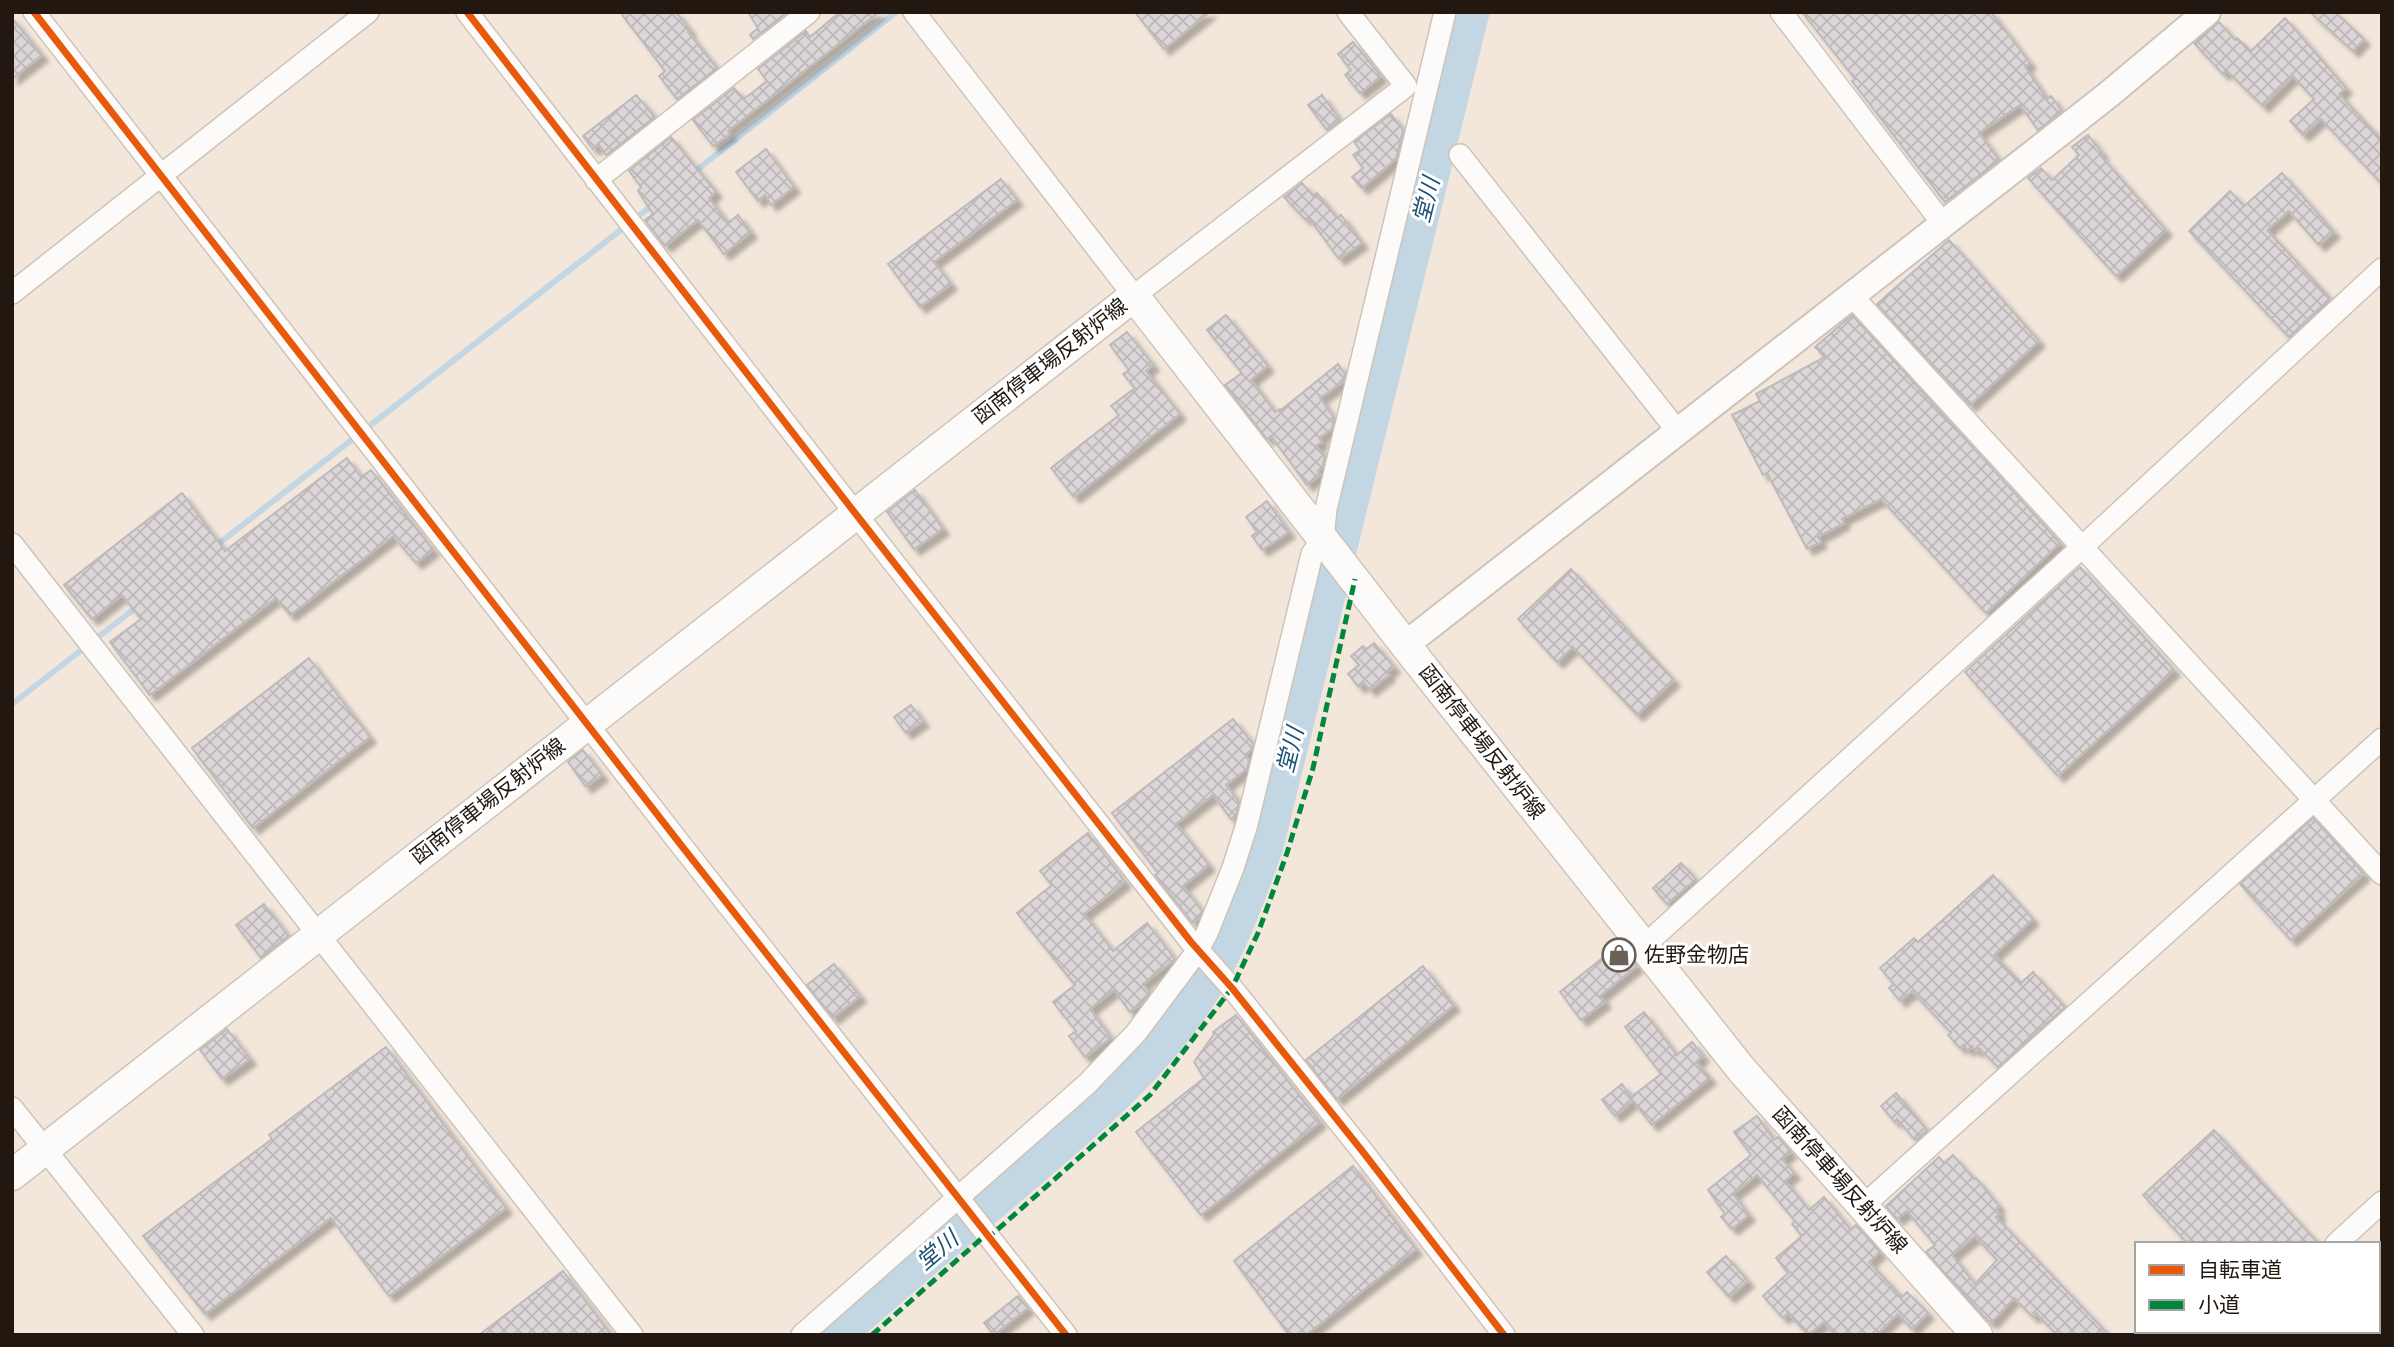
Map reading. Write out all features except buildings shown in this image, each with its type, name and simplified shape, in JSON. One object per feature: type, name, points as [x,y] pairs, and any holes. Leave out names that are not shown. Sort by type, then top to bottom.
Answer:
[{"type":"main road","name":"函南停車場反射炉線","points":[[12,1175],[1134,296],[1405,645],[1741,1069],[1977,1335]]},
{"type":"street","points":[[34,12],[1066,1335]]},
{"type":"street","points":[[12,293],[368,12]]},
{"type":"street","points":[[467,12],[855,513],[1201,952],[1363,1152],[1504,1335]]},
{"type":"street","points":[[596,180],[810,12]]},
{"type":"street","points":[[914,12],[1134,296],[1406,86]]},
{"type":"street","points":[[1348,12],[1406,86],[1425,96]]},
{"type":"street","points":[[802,1335],[959,1200],[1087,1084],[1119,1053],[1201,952],[1247,824],[1312,554],[1323,538],[1326,509],[1445,12]]},
{"type":"street","points":[[1781,12],[1943,224]]},
{"type":"street","points":[[1405,645],[2108,95],[2207,12]]},
{"type":"street","points":[[1460,155],[1679,433]]},
{"type":"street","points":[[1644,946],[2081,548],[2382,269]]},
{"type":"street","points":[[1852,296],[2382,874]]},
{"type":"street","points":[[12,544],[632,1335]]},
{"type":"street","points":[[1864,1206],[2382,739]]},
{"type":"street","points":[[12,1108],[193,1335]]},
{"type":"street","points":[[2338,1242],[2382,1202]]},
{"type":"waterway","name":"堂川","points":[[838,1335],[1118,1092],[1183,1019],[1222,956],[1266,846],[1472,12]]},
{"type":"waterway","points":[[693,173],[895,13]]},
{"type":"waterway","points":[[213,548],[654,204]]},
{"type":"waterway","points":[[12,704],[138,606]]},
{"type":"marked path","points":[[872,1335],[981,1239],[989,1237],[1150,1095],[1232,988],[1258,933],[1287,853],[1313,768],[1355,579]]},
{"type":"cycle path","points":[[34,12],[681,845],[1066,1335]]},
{"type":"cycle path","points":[[467,12],[1191,942],[1232,988],[1363,1152],[1504,1335]]},
{"type":"place","name":"佐野金物店","points":[[1619,955]]}]
